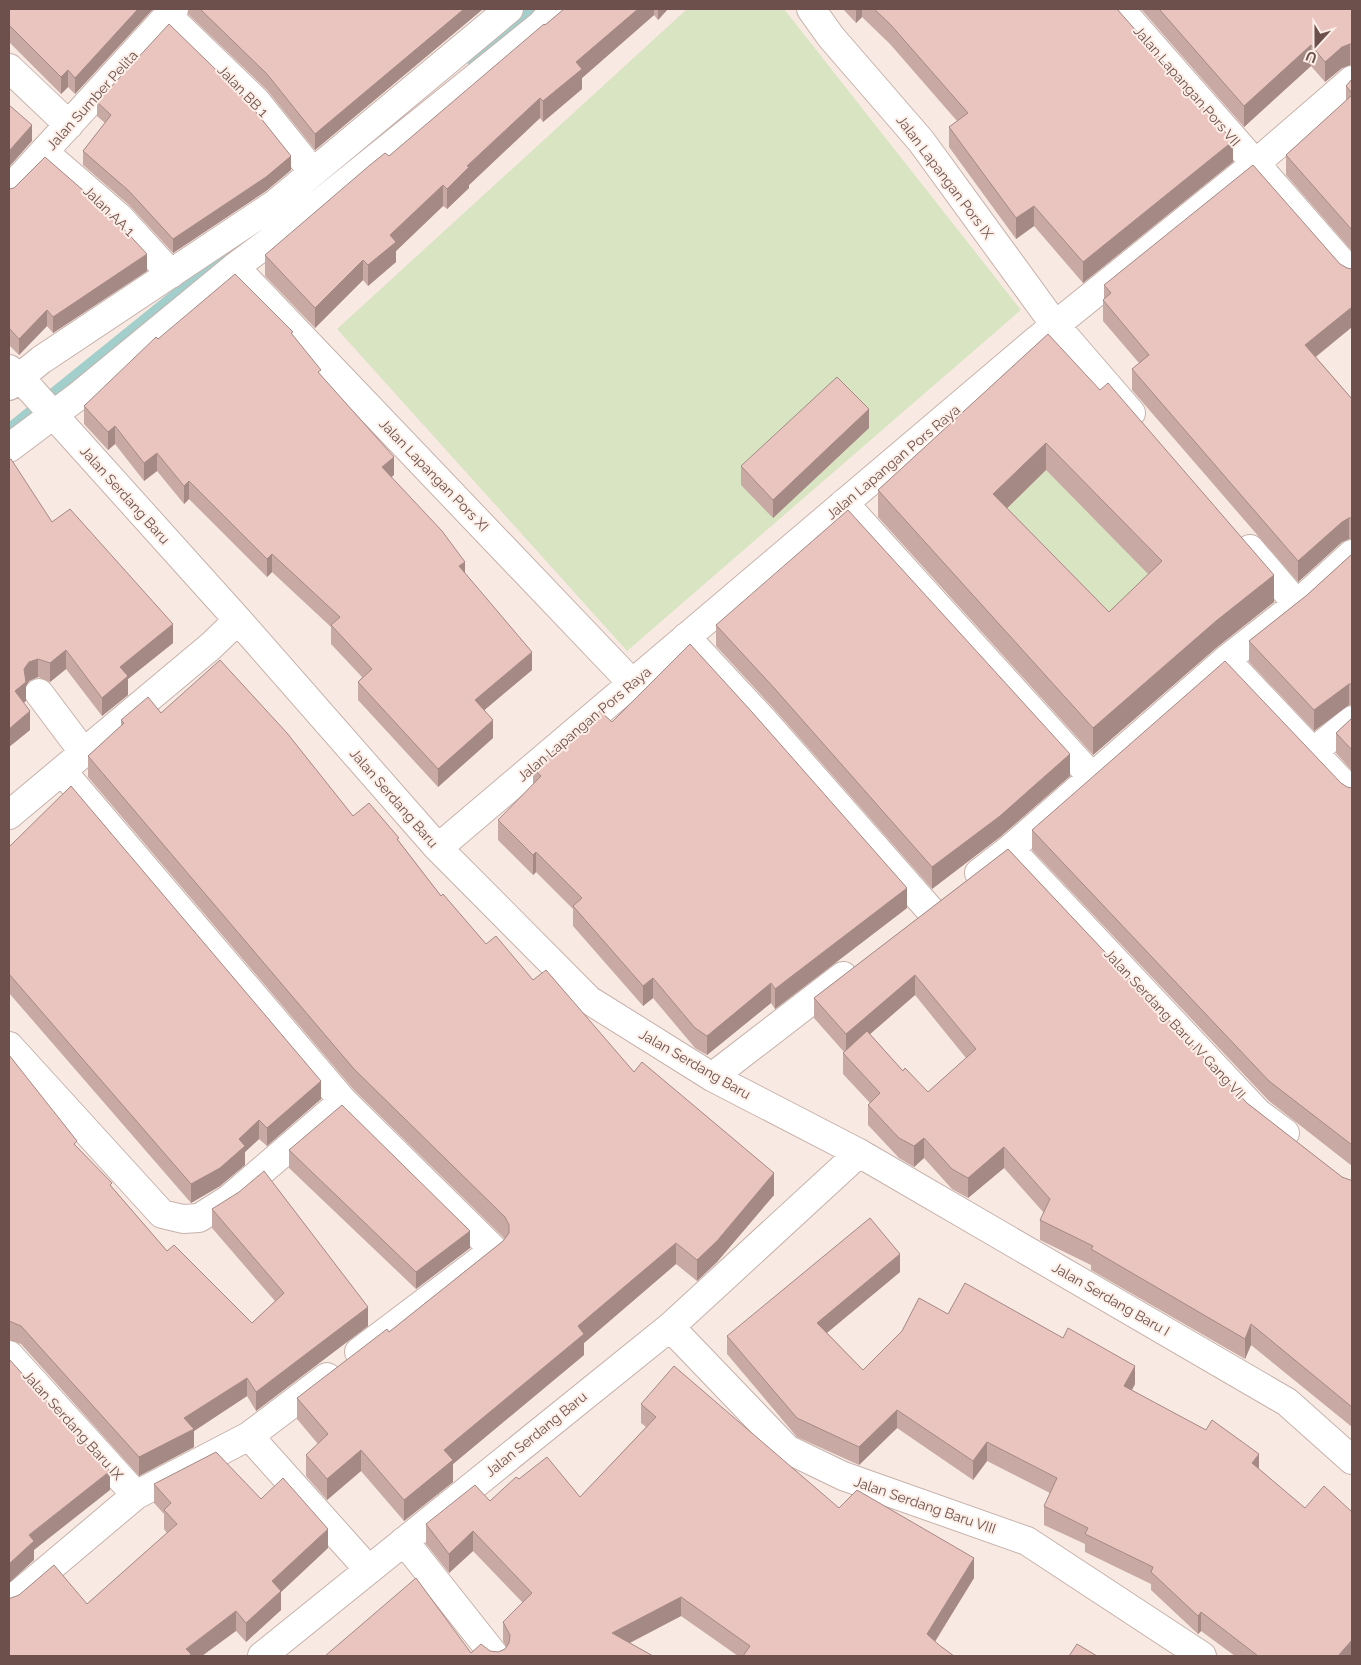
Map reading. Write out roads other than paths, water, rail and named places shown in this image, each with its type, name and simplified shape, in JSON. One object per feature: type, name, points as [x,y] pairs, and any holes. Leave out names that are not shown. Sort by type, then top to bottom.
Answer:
[{"type":"street","points":[[28,391],[235,267],[309,212],[541,24],[555,9]]},
{"type":"street","name":"Jalan Lapangan Pors IX","points":[[811,9],[831,37],[921,141],[1055,325],[1149,434]]},
{"type":"street","name":"Jalan Lapangan Pors VII","points":[[1120,9],[1352,274]]},
{"type":"street","points":[[9,448],[28,391],[42,360],[275,204],[502,11]]},
{"type":"street","name":"Jalan BB 1","points":[[171,12],[256,101],[313,172]]},
{"type":"street","name":"Jalan Sumber Pelita","points":[[9,190],[171,12]]},
{"type":"street","points":[[9,68],[69,125]]},
{"type":"street","name":"Jalan Lapangan Pors Raya","points":[[438,848],[1055,325],[1255,164],[1352,80]]},
{"type":"street","name":"Jalan AA 1","points":[[44,152],[119,217],[171,274]]},
{"type":"street","name":"Jalan Lapangan Pors XI","points":[[235,267],[632,683]]},
{"type":"street","name":"Jalan Serdang Baru","points":[[28,391],[238,620],[438,848],[589,1000],[712,1077],[859,1153],[670,1326],[262,1656]]},
{"type":"street","points":[[844,503],[1092,777]]},
{"type":"street","points":[[1233,530],[1297,604]]},
{"type":"street","points":[[907,928],[1010,849],[1226,660],[1297,604],[1352,554]]},
{"type":"street","points":[[9,815],[211,646],[238,620]]},
{"type":"street","points":[[686,637],[764,721],[930,910]]},
{"type":"street","points":[[1226,660],[1352,793]]},
{"type":"street","points":[[39,693],[84,753]]},
{"type":"street","points":[[1313,752],[1352,720]]},
{"type":"street","points":[[9,1602],[136,1495],[249,1436],[494,1250],[343,1101],[62,772]]},
{"type":"street","name":"Jalan Serdang Baru IV Gang VII","points":[[1010,849],[1258,1113],[1305,1149]]},
{"type":"street","points":[[712,1077],[860,963]]},
{"type":"street","points":[[9,1046],[162,1214],[183,1219],[199,1218],[229,1199],[343,1101]]},
{"type":"street","name":"Jalan Serdang Baru I","points":[[859,1153],[1287,1402],[1352,1460]]},
{"type":"street","name":"Jalan Serdang Baru VIII","points":[[670,1326],[786,1449],[843,1476],[1027,1541],[1202,1656]]},
{"type":"street","name":"Jalan Serdang Baru IX","points":[[9,1355],[136,1495]]},
{"type":"street","points":[[249,1436],[368,1569]]},
{"type":"street","points":[[404,1541],[495,1656]]},
{"type":"waterway","points":[[471,59],[533,9]]},
{"type":"waterway","points":[[9,429],[247,237]]}]
